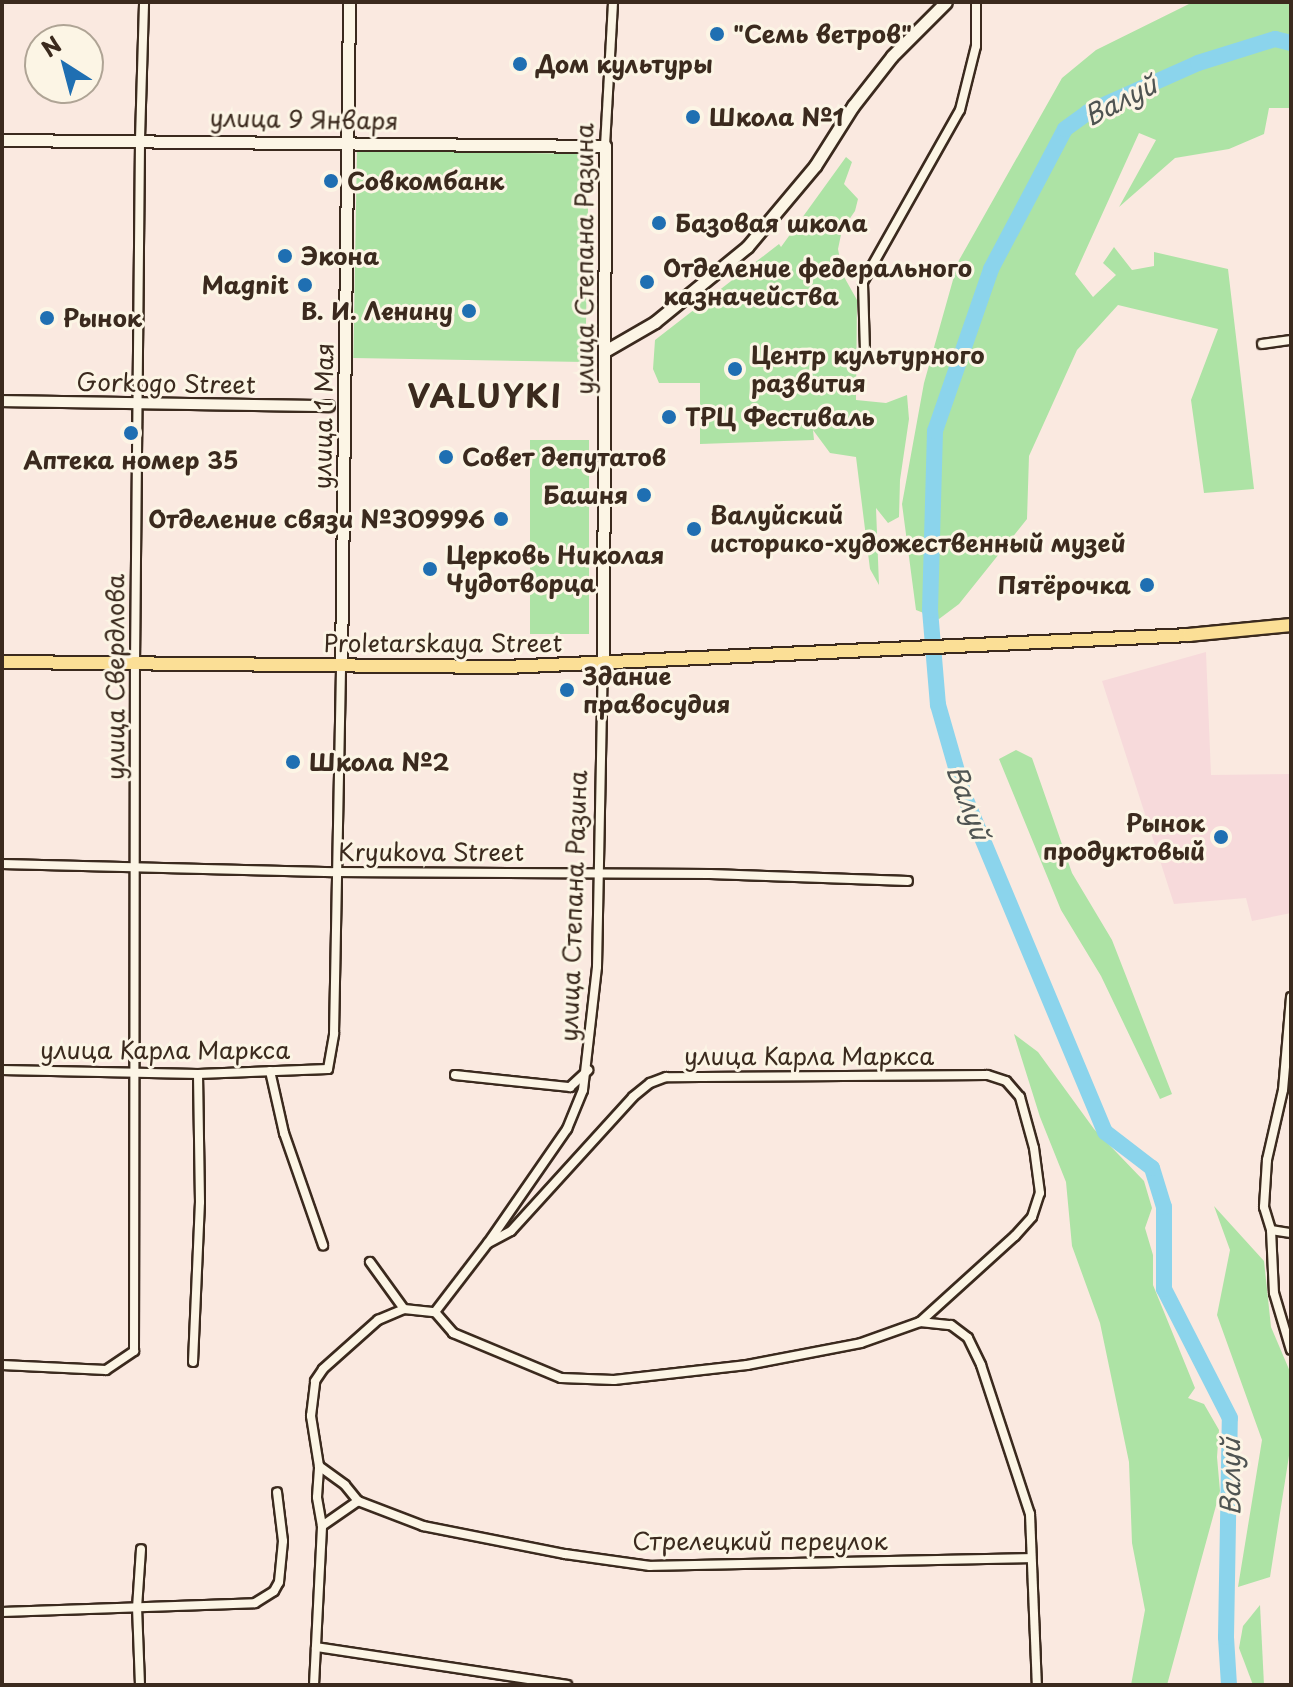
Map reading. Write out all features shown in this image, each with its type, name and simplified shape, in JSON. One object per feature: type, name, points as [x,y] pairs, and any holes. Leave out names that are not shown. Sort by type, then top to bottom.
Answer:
[{"type":"main road","name":"улица 1 Мая","points":[[341,666],[349,2]]},
{"type":"main road","points":[[605,351],[655,322],[747,247],[807,177],[853,106],[892,56],[946,2]]},
{"type":"main road","name":"улица 9 Января","points":[[2,140],[347,141],[605,146]]},
{"type":"main road","name":"улица Степана Разина","points":[[603,663],[605,146]]},
{"type":"main road","name":"Proletarskaya Street","points":[[2,662],[341,666],[603,663],[1189,635],[1291,625]]},
{"type":"street","name":"улица Свердлова","points":[[2,1365],[106,1370],[134,1351],[137,1072],[135,664],[144,2]]},
{"type":"street","name":"улица Степана Разина","points":[[605,146],[613,2]]},
{"type":"street","points":[[865,351],[863,282],[960,110],[976,46],[976,2]]},
{"type":"street","points":[[1262,344],[1291,340]]},
{"type":"street","name":"Gorkogo Street","points":[[2,401],[329,406]]},
{"type":"street","name":"улица Степана Разина","points":[[435,1312],[488,1243],[567,1129],[589,1069],[597,967],[603,663]]},
{"type":"street","name":"улица 1 Мая","points":[[328,1069],[334,1034],[341,666]]},
{"type":"street","name":"Kryukova Street","points":[[2,864],[908,881]]},
{"type":"street","points":[[1290,997],[1283,1090],[1267,1160],[1264,1207],[1271,1230],[1274,1293],[1291,1350]]},
{"type":"street","name":"улица Карла Маркса","points":[[2,1070],[198,1074],[328,1069]]},
{"type":"street","points":[[455,1075],[570,1087],[589,1069]]},
{"type":"street","points":[[270,1071],[284,1133],[323,1245]]},
{"type":"street","points":[[193,1362],[200,1202],[198,1074]]},
{"type":"street","name":"улица Карла Маркса","points":[[488,1243],[511,1231],[633,1097],[650,1083],[666,1077],[987,1075],[1006,1081],[1020,1097],[1034,1148],[1040,1193],[1032,1217],[920,1322]]},
{"type":"street","points":[[1271,1230],[1291,1233]]},
{"type":"street","points":[[370,1262],[404,1309]]},
{"type":"street","points":[[314,1685],[322,1526],[317,1497],[319,1466],[311,1416],[315,1381],[358,1336],[378,1320],[404,1309],[435,1312],[453,1333],[561,1378],[614,1380],[747,1365],[861,1343],[920,1322],[951,1325],[968,1338],[981,1365],[1030,1514],[1037,1685]]},
{"type":"street","name":"Стрелецкий переулок","points":[[319,1466],[345,1485],[358,1501],[423,1526],[565,1554],[650,1566],[1031,1558]]},
{"type":"street","points":[[2,1612],[255,1603],[274,1591],[279,1582],[283,1541],[277,1492]]},
{"type":"street","points":[[322,1526],[358,1501]]},
{"type":"street","points":[[140,1685],[137,1608],[141,1549]]},
{"type":"street","points":[[316,1647],[567,1685]]},
{"type":"shaded area","name":"Рынок продуктовый","points":[[1206,652],[1211,775],[1291,774],[1291,913],[1252,921],[1246,898],[1174,904],[1102,681]]},
{"type":"green space","points":[[1193,2],[1291,2],[1291,108],[1269,108],[1264,134],[1229,149],[1175,158],[1119,207],[1156,140],[1139,133],[1075,274],[1093,297],[1116,275],[1103,263],[1114,247],[1132,270],[1154,266],[1154,252],[1228,269],[1254,489],[1204,493],[1191,400],[1218,329],[1118,305],[1077,350],[1029,456],[1027,519],[959,604],[939,619],[916,610],[902,504],[924,383],[958,262],[1062,78],[1096,50]]},
{"type":"green space","points":[[357,150],[589,154],[585,362],[353,358]]},
{"type":"green space","points":[[846,157],[852,162],[844,184],[858,199],[855,211],[842,230],[838,249],[843,275],[857,300],[856,400],[886,403],[907,395],[909,419],[900,480],[899,517],[888,523],[876,508],[879,585],[870,569],[856,457],[830,453],[813,430],[814,440],[700,444],[700,383],[659,383],[653,369],[655,340],[779,244],[781,247]]},
{"type":"green space","points":[[530,440],[589,440],[589,634],[530,634]]},
{"type":"green space","points":[[1016,750],[1032,758],[1072,873],[1112,940],[1172,1094],[1160,1099],[1101,976],[1061,910],[999,759]]},
{"type":"green space","points":[[1014,1034],[1038,1052],[1094,1129],[1144,1181],[1152,1208],[1145,1228],[1153,1255],[1153,1285],[1195,1388],[1188,1398],[1204,1404],[1219,1430],[1217,1457],[1220,1491],[1167,1685],[1131,1685],[1145,1610],[1132,1543],[1129,1462],[1100,1323],[1072,1246],[1066,1182],[1040,1117]]},
{"type":"green space","points":[[1214,1206],[1264,1261],[1271,1327],[1291,1374],[1291,1443],[1270,1577],[1238,1587],[1262,1440],[1217,1315],[1230,1250]]},
{"type":"green space","points":[[1260,1605],[1264,1685],[1253,1685],[1239,1648],[1243,1626]]},
{"type":"waterway","name":"Валуй","points":[[1229,1685],[1226,1637],[1230,1418],[1164,1289],[1164,1207],[1152,1168],[1105,1132],[963,792],[938,705],[930,610],[935,431],[991,269],[1065,129],[1088,112],[1198,63],[1275,39],[1291,43]]},
{"type":"place","name":"\"Семь ветров\"","points":[[717,34]]},
{"type":"place","name":"Дом культуры","points":[[520,64]]},
{"type":"place","name":"Школа №1","points":[[693,117]]},
{"type":"place","name":"Совкомбанк","points":[[331,181]]},
{"type":"place","name":"Базовая школа","points":[[659,223]]},
{"type":"place","name":"Экона","points":[[285,256]]},
{"type":"place","name":"Отделение федерального казначейства","points":[[647,282]]},
{"type":"place","name":"Magnit","points":[[305,285]]},
{"type":"place","name":"В. И. Ленину","points":[[469,311]]},
{"type":"place","name":"Рынок","points":[[47,318]]},
{"type":"place","name":"Центр культурного развития","points":[[735,369]]},
{"type":"place","name":"ТРЦ Фестиваль","points":[[669,417]]},
{"type":"place","name":"Аптека номер 35","points":[[131,433]]},
{"type":"place","name":"Совет депутатов","points":[[446,457]]},
{"type":"place","name":"Башня","points":[[644,495]]},
{"type":"place","name":"Отделение связи №309996","points":[[501,519]]},
{"type":"place","name":"Валуйский историко-художественный музей","points":[[694,529]]},
{"type":"place","name":"Церковь Николая Чудотворца","points":[[430,569]]},
{"type":"place","name":"Пятёрочка","points":[[1147,585]]},
{"type":"place","name":"Здание правосудия","points":[[567,690]]},
{"type":"place","name":"Школа №2","points":[[293,762]]},
{"type":"place","name":"Рынок продуктовый","points":[[1221,837]]},
{"type":"district","name":"VALUYKI","points":[[485,395]]}]
